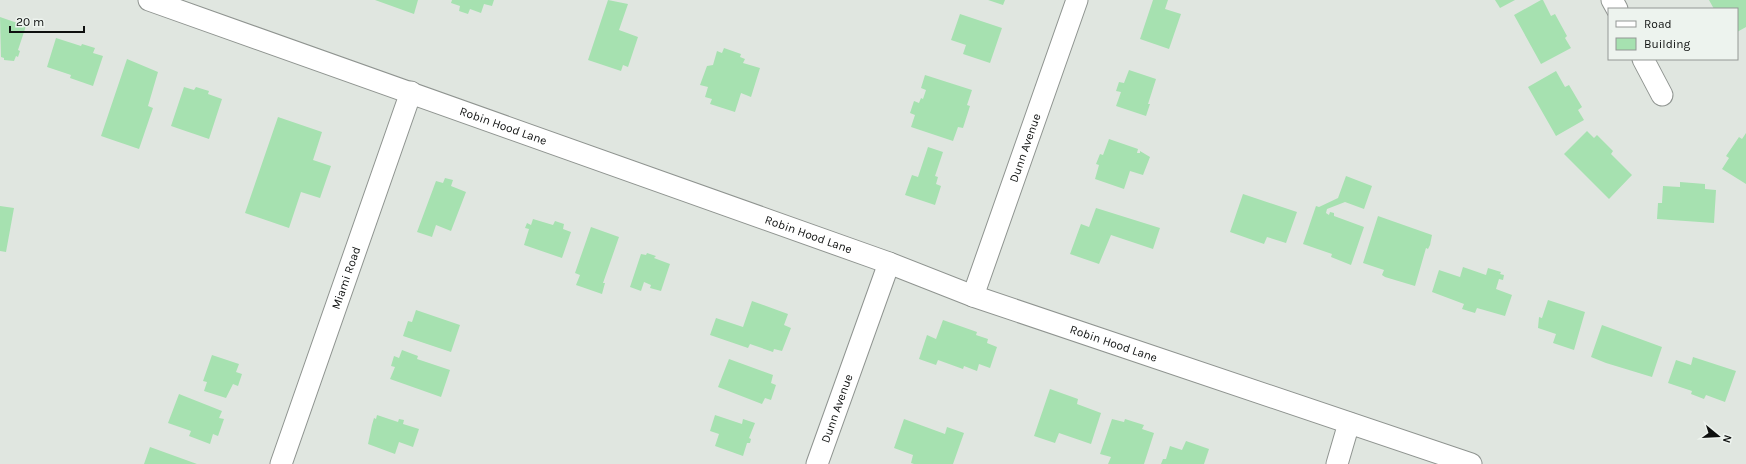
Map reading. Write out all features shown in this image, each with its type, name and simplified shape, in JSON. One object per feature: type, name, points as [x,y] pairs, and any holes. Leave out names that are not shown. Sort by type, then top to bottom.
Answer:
[{"type":"street","name":"Robin Hood Lane","points":[[149,0],[200,8],[410,92],[889,263],[973,296],[1470,464]]},
{"type":"street","name":"Dunn Avenue","points":[[973,296],[1077,0]]},
{"type":"street","points":[[1644,60],[1662,94]]},
{"type":"street","name":"Miami Road","points":[[281,464],[410,92]]},
{"type":"street","name":"Dunn Avenue","points":[[817,464],[889,263]]},
{"type":"street","points":[[1337,464],[1349,423]]},
{"type":"building","points":[[375,0],[418,0],[414,14]]},
{"type":"building","points":[[452,0],[494,0],[492,6],[484,4],[481,13],[470,9],[468,14],[459,11],[460,6],[451,3]]},
{"type":"building","points":[[608,0],[628,4],[619,30],[638,37],[628,67],[623,65],[621,71],[588,60]]},
{"type":"building","points":[[988,0],[1005,0],[1003,5]]},
{"type":"building","points":[[1153,0],[1168,0],[1165,9],[1181,14],[1169,49],[1140,39]]},
{"type":"building","points":[[1495,0],[1515,0],[1500,8]]},
{"type":"building","points":[[1543,0],[1551,16],[1555,14],[1567,36],[1565,38],[1571,48],[1541,64],[1514,15]]},
{"type":"building","points":[[1709,0],[1746,0],[1746,27],[1738,31],[1738,8],[1713,8]]},
{"type":"building","points":[[960,14],[1002,28],[990,63],[963,54],[966,45],[951,40]]},
{"type":"building","points":[[0,17],[26,26],[18,50],[20,51],[18,57],[16,56],[14,61],[4,60],[4,58],[1,57]]},
{"type":"building","points":[[56,38],[81,46],[82,44],[95,48],[93,53],[103,56],[93,86],[70,78],[71,75],[47,67]]},
{"type":"building","points":[[724,48],[741,54],[740,57],[745,59],[743,63],[760,68],[751,97],[741,93],[735,112],[710,104],[712,99],[705,97],[708,87],[700,85],[707,66],[713,65],[717,51],[722,53]]},
{"type":"building","points":[[127,59],[158,72],[148,106],[153,108],[139,149],[101,136]]},
{"type":"building","points":[[1129,70],[1156,79],[1148,104],[1150,104],[1146,116],[1116,106],[1121,92],[1116,91],[1119,82],[1124,83]]},
{"type":"building","points":[[1556,71],[1565,87],[1569,85],[1582,107],[1578,110],[1584,120],[1556,136],[1528,87]]},
{"type":"building","points":[[925,75],[972,90],[967,105],[970,106],[963,128],[958,127],[953,141],[911,127],[915,115],[910,113],[914,101],[919,103],[921,98],[923,99],[926,90],[921,88]]},
{"type":"building","points":[[184,87],[194,90],[196,87],[209,91],[208,94],[222,99],[209,139],[171,126]]},
{"type":"building","points":[[278,117],[322,132],[313,160],[331,166],[320,198],[301,192],[289,228],[245,213]]},
{"type":"building","points":[[1587,131],[1594,138],[1597,135],[1613,151],[1611,154],[1632,175],[1609,199],[1564,154]]},
{"type":"building","points":[[1746,133],[1746,184],[1722,169],[1729,158],[1726,156],[1739,137],[1742,139]]},
{"type":"building","points":[[1109,139],[1138,149],[1137,153],[1140,153],[1140,151],[1150,157],[1143,175],[1130,171],[1124,189],[1095,179],[1099,165],[1096,164],[1100,154],[1103,155]]},
{"type":"building","points":[[928,147],[943,152],[935,176],[938,177],[936,184],[941,186],[935,205],[905,195],[912,175],[918,177]]},
{"type":"building","points":[[1346,176],[1372,186],[1364,209],[1345,202],[1327,209],[1326,213],[1329,215],[1330,212],[1334,213],[1334,216],[1364,227],[1351,265],[1331,257],[1332,254],[1303,244],[1316,206],[1319,207],[1338,198]]},
{"type":"building","points":[[445,178],[453,180],[451,186],[466,192],[451,231],[436,225],[432,237],[417,232],[436,181],[443,183]]},
{"type":"building","points":[[1680,182],[1705,184],[1705,189],[1716,190],[1714,223],[1657,219],[1658,203],[1662,203],[1663,186],[1680,187]]},
{"type":"building","points":[[1243,194],[1297,212],[1286,243],[1267,237],[1264,244],[1230,232]]},
{"type":"building","points":[[0,206],[14,208],[6,252],[0,251]]},
{"type":"building","points":[[1096,208],[1160,228],[1153,249],[1111,235],[1099,264],[1070,254],[1081,224],[1089,227]]},
{"type":"building","points":[[1378,216],[1432,235],[1430,245],[1428,249],[1426,248],[1415,286],[1385,277],[1382,275],[1384,270],[1363,263]]},
{"type":"building","points":[[533,219],[553,225],[555,221],[564,224],[563,229],[571,232],[562,258],[524,245],[529,229],[525,228],[527,223],[531,225]]},
{"type":"building","points":[[591,227],[619,237],[603,283],[605,283],[602,294],[576,285],[580,275],[575,273]]},
{"type":"building","points":[[647,253],[656,256],[654,258],[670,264],[661,291],[650,288],[651,285],[644,282],[641,291],[630,287],[641,254],[646,255]]},
{"type":"building","points":[[1463,267],[1486,275],[1488,268],[1501,272],[1500,274],[1504,275],[1503,280],[1499,279],[1496,289],[1512,295],[1505,316],[1477,308],[1475,313],[1462,309],[1464,304],[1432,292],[1439,270],[1460,277]]},
{"type":"building","points":[[1548,300],[1585,312],[1574,350],[1553,343],[1556,334],[1538,328],[1539,317],[1542,318]]},
{"type":"building","points":[[752,301],[788,314],[784,325],[791,328],[782,351],[774,349],[773,352],[750,344],[748,348],[710,335],[716,318],[743,327]]},
{"type":"building","points":[[416,310],[460,325],[451,352],[403,336],[408,321],[412,322]]},
{"type":"building","points":[[943,320],[977,332],[976,335],[988,339],[987,343],[997,347],[990,368],[979,364],[977,371],[964,366],[963,369],[938,360],[936,365],[919,359],[927,335],[936,339]]},
{"type":"building","points":[[1602,325],[1662,347],[1652,377],[1591,357]]},
{"type":"building","points":[[402,350],[418,356],[417,359],[450,370],[441,397],[390,379],[395,367],[391,366],[394,356],[399,358]]},
{"type":"building","points":[[212,355],[239,364],[236,372],[242,374],[238,386],[233,384],[226,398],[204,391],[207,382],[203,381]]},
{"type":"building","points":[[1693,357],[1736,371],[1725,402],[1706,395],[1704,399],[1691,394],[1692,391],[1668,383],[1676,360],[1691,365]]},
{"type":"building","points":[[729,359],[773,375],[771,383],[776,385],[771,400],[765,398],[762,404],[718,387]]},
{"type":"building","points":[[1050,389],[1078,399],[1077,404],[1101,413],[1091,444],[1059,433],[1055,443],[1034,436]]},
{"type":"building","points":[[179,394],[222,411],[219,418],[224,419],[218,436],[213,434],[210,444],[189,436],[191,431],[168,423]]},
{"type":"building","points":[[377,415],[398,422],[399,419],[404,420],[403,424],[419,429],[413,447],[399,442],[395,454],[368,444],[374,418],[376,419]]},
{"type":"building","points":[[715,415],[742,424],[743,419],[755,423],[749,438],[751,439],[750,443],[747,443],[743,456],[715,446],[719,434],[710,431]]},
{"type":"building","points":[[904,419],[945,434],[947,427],[964,433],[953,464],[914,464],[911,463],[913,455],[894,448]]},
{"type":"building","points":[[1112,419],[1124,422],[1125,419],[1144,425],[1142,429],[1154,433],[1144,464],[1108,464],[1111,457],[1100,454]]},
{"type":"building","points":[[1186,441],[1209,449],[1204,464],[1161,464],[1163,459],[1166,459],[1170,446],[1182,450]]},
{"type":"building","points":[[150,447],[197,464],[144,464]]}]
